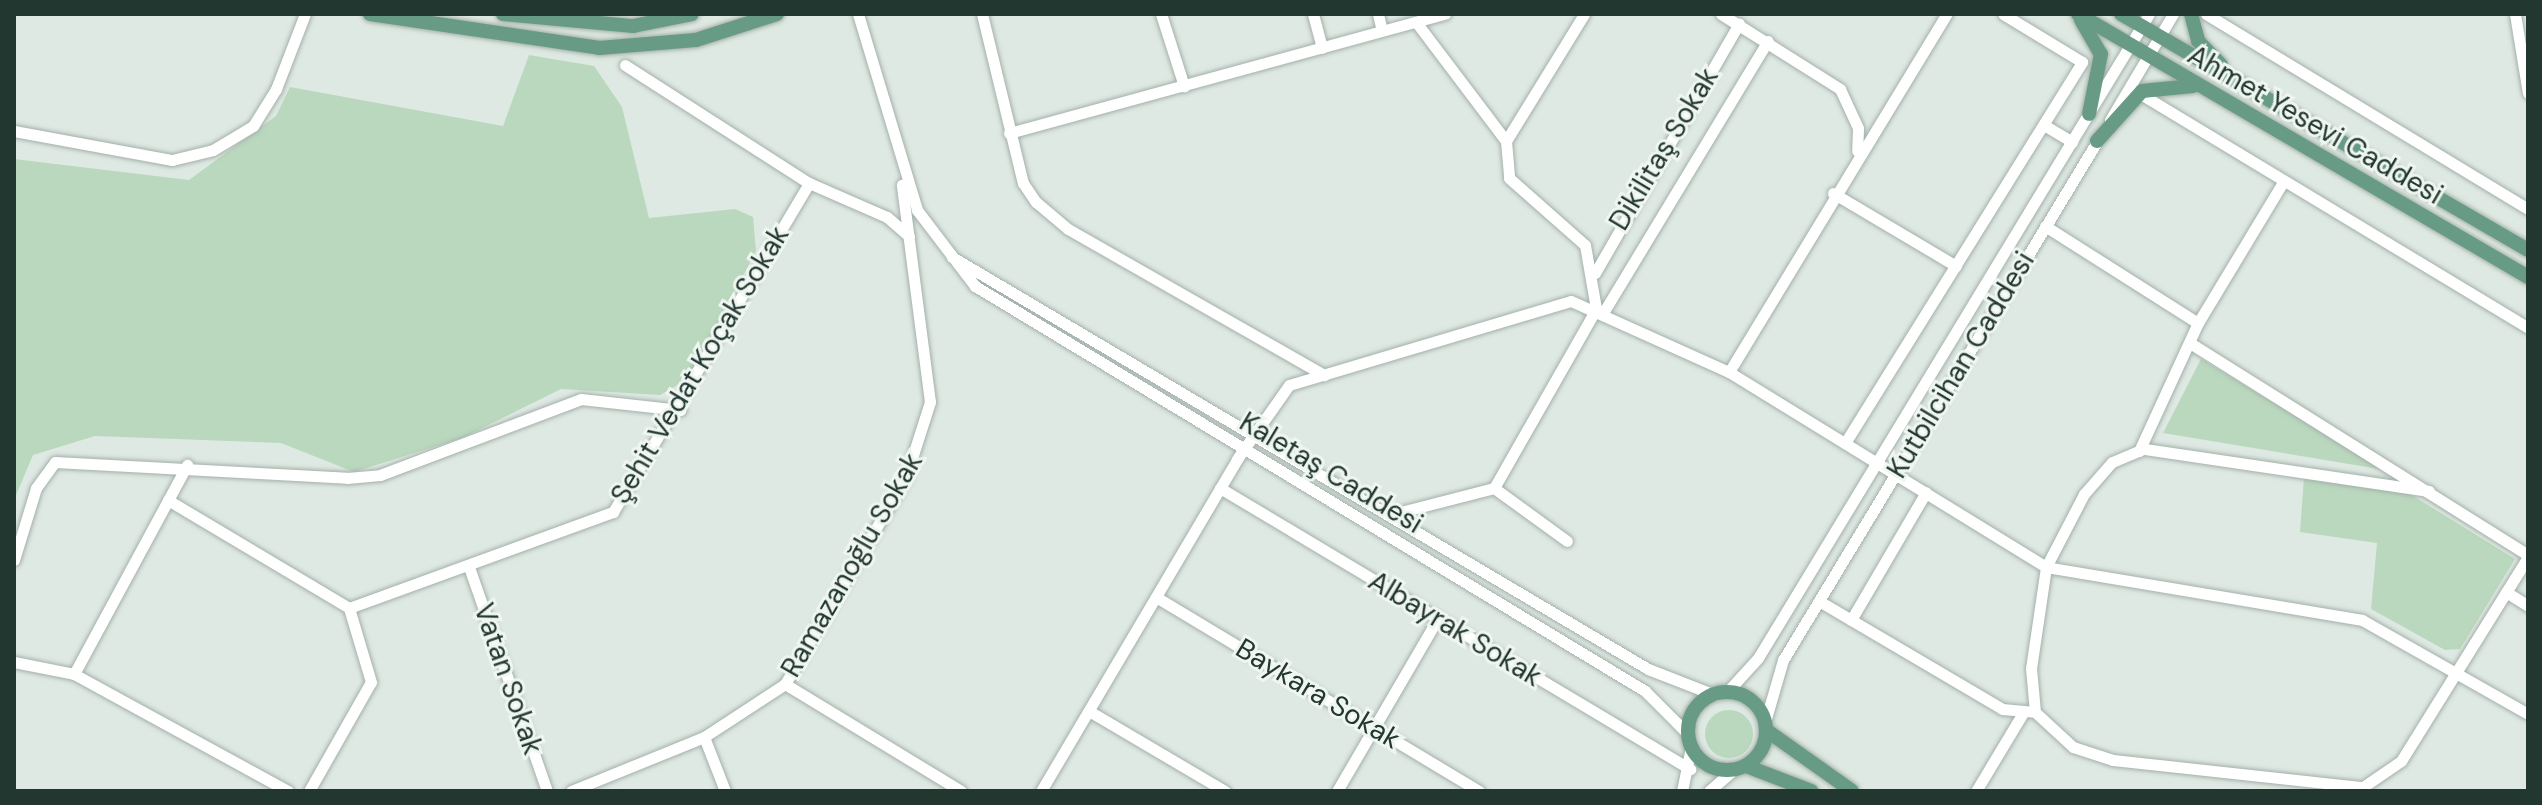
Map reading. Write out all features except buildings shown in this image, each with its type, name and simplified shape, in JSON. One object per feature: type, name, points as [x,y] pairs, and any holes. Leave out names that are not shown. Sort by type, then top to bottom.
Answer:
[{"type":"main road","points":[[370,14],[599,48],[696,40],[777,14]]},
{"type":"main road","points":[[503,14],[633,26],[692,14]]},
{"type":"main road","points":[[2077,14],[2101,54],[2089,114]]},
{"type":"main road","name":"Ahmet Yesevi Caddesi","points":[[2077,14],[2528,277]]},
{"type":"main road","name":"Ahmet Yesevi Caddesi","points":[[2121,14],[2145,20],[2159,37],[2528,250]]},
{"type":"main road","points":[[2191,14],[2207,54],[2282,110]]},
{"type":"main road","points":[[2097,141],[2139,93],[2166,84],[2198,87]]},
{"type":"main road","points":[[1811,791],[1739,768],[1708,765],[1690,740],[1695,710],[1721,694],[1751,701],[1765,726],[1852,791]]},
{"type":"main road","points":[[1739,768],[1763,747],[1765,726]]},
{"type":"street","points":[[14,131],[172,160],[213,150],[253,126],[276,89],[305,14]]},
{"type":"street","name":"Kaletaş Caddesi","points":[[858,14],[899,160],[923,223],[948,255],[988,295],[1645,691],[1690,740]]},
{"type":"street","points":[[982,14],[1023,183],[1068,229],[1324,375]]},
{"type":"street","points":[[1161,14],[1184,86]]},
{"type":"street","points":[[1313,14],[1322,48]]},
{"type":"street","points":[[1378,14],[1382,31]]},
{"type":"street","points":[[1009,133],[1445,14]]},
{"type":"street","points":[[1506,141],[1584,14]]},
{"type":"street","points":[[1721,14],[1840,89],[1858,128],[1857,152]]},
{"type":"street","points":[[1729,372],[1857,152],[1947,14]]},
{"type":"street","points":[[1845,443],[2082,62],[2003,14]]},
{"type":"street","name":"Kutbilcihan Caddesi","points":[[1765,726],[1777,670],[2173,14]]},
{"type":"street","points":[[2206,14],[2528,209]]},
{"type":"street","points":[[2515,14],[2528,93]]},
{"type":"street","name":"Kutbilcihan Caddesi","points":[[1721,694],[1758,658],[1879,464],[2145,20]]},
{"type":"street","points":[[1416,22],[1506,141],[1509,178],[1585,245],[1600,311]]},
{"type":"street","name":"Dikilitaş Sokak","points":[[1594,276],[1739,24]]},
{"type":"street","points":[[1389,515],[1494,488],[1768,41]]},
{"type":"street","points":[[625,65],[809,183],[887,217],[909,236]]},
{"type":"street","points":[[2139,93],[2528,328]]},
{"type":"street","points":[[2044,125],[2072,142]]},
{"type":"street","name":"Ramazanoğlu Sokak","points":[[571,791],[704,737],[785,684],[925,434],[929,388],[899,160]]},
{"type":"street","points":[[2139,451],[2198,323],[2283,182]]},
{"type":"street","name":"Şehit Vedat Koçak Sokak","points":[[349,608],[469,567],[613,512],[680,410],[809,183]]},
{"type":"street","points":[[1833,193],[1956,266]]},
{"type":"street","points":[[2045,226],[2198,323]]},
{"type":"street","name":"Kaletaş Caddesi","points":[[948,255],[1648,669],[1721,694]]},
{"type":"street","points":[[1041,791],[1242,450],[1289,385],[1571,301],[1600,311],[1729,372],[2046,567],[2362,620],[2528,714]]},
{"type":"street","points":[[1819,601],[2002,709],[2030,712],[2073,747],[2113,760],[2363,787],[2386,778],[2401,761],[2458,673],[2528,556],[2190,343]]},
{"type":"street","points":[[14,560],[36,488],[55,462],[380,475],[581,399],[680,410]]},
{"type":"street","points":[[1976,791],[2030,712],[2031,668],[2046,567],[2084,494],[2112,462],[2139,451],[2429,491]]},
{"type":"street","points":[[74,674],[187,465]]},
{"type":"street","name":"Albayrak Sokak","points":[[1220,488],[1690,769]]},
{"type":"street","points":[[1494,488],[1567,541]]},
{"type":"street","points":[[1851,620],[1926,492]]},
{"type":"street","points":[[168,500],[349,608],[371,682],[309,791]]},
{"type":"street","name":"Vatan Sokak","points":[[469,567],[547,791]]},
{"type":"street","points":[[2506,592],[2528,606]]},
{"type":"street","name":"Baykara Sokak","points":[[1156,597],[1479,791]]},
{"type":"street","points":[[1337,791],[1438,618]]},
{"type":"street","points":[[14,662],[74,674],[288,791]]},
{"type":"street","points":[[785,684],[961,791]]},
{"type":"street","points":[[1089,711],[1225,791]]},
{"type":"street","points":[[704,737],[725,791]]},
{"type":"street","points":[[1682,791],[1690,769],[1690,740]]},
{"type":"street","points":[[1709,791],[1739,768]]},
{"type":"green space","points":[[529,55],[594,66],[622,107],[649,218],[735,209],[753,217],[756,251],[688,379],[660,395],[561,389],[462,438],[354,472],[281,443],[95,436],[33,455],[14,500],[14,159],[189,180],[276,116],[290,87],[503,126]]},
{"type":"green space","points":[[2201,359],[2385,470],[2163,433]]},
{"type":"green space","points":[[2304,477],[2410,494],[2515,559],[2460,649],[2445,650],[2371,609],[2377,543],[2300,532]]},
{"type":"green space","points":[[1729,710],[1746,717],[1753,734],[1746,751],[1729,758],[1712,751],[1705,734],[1712,717]]}]
